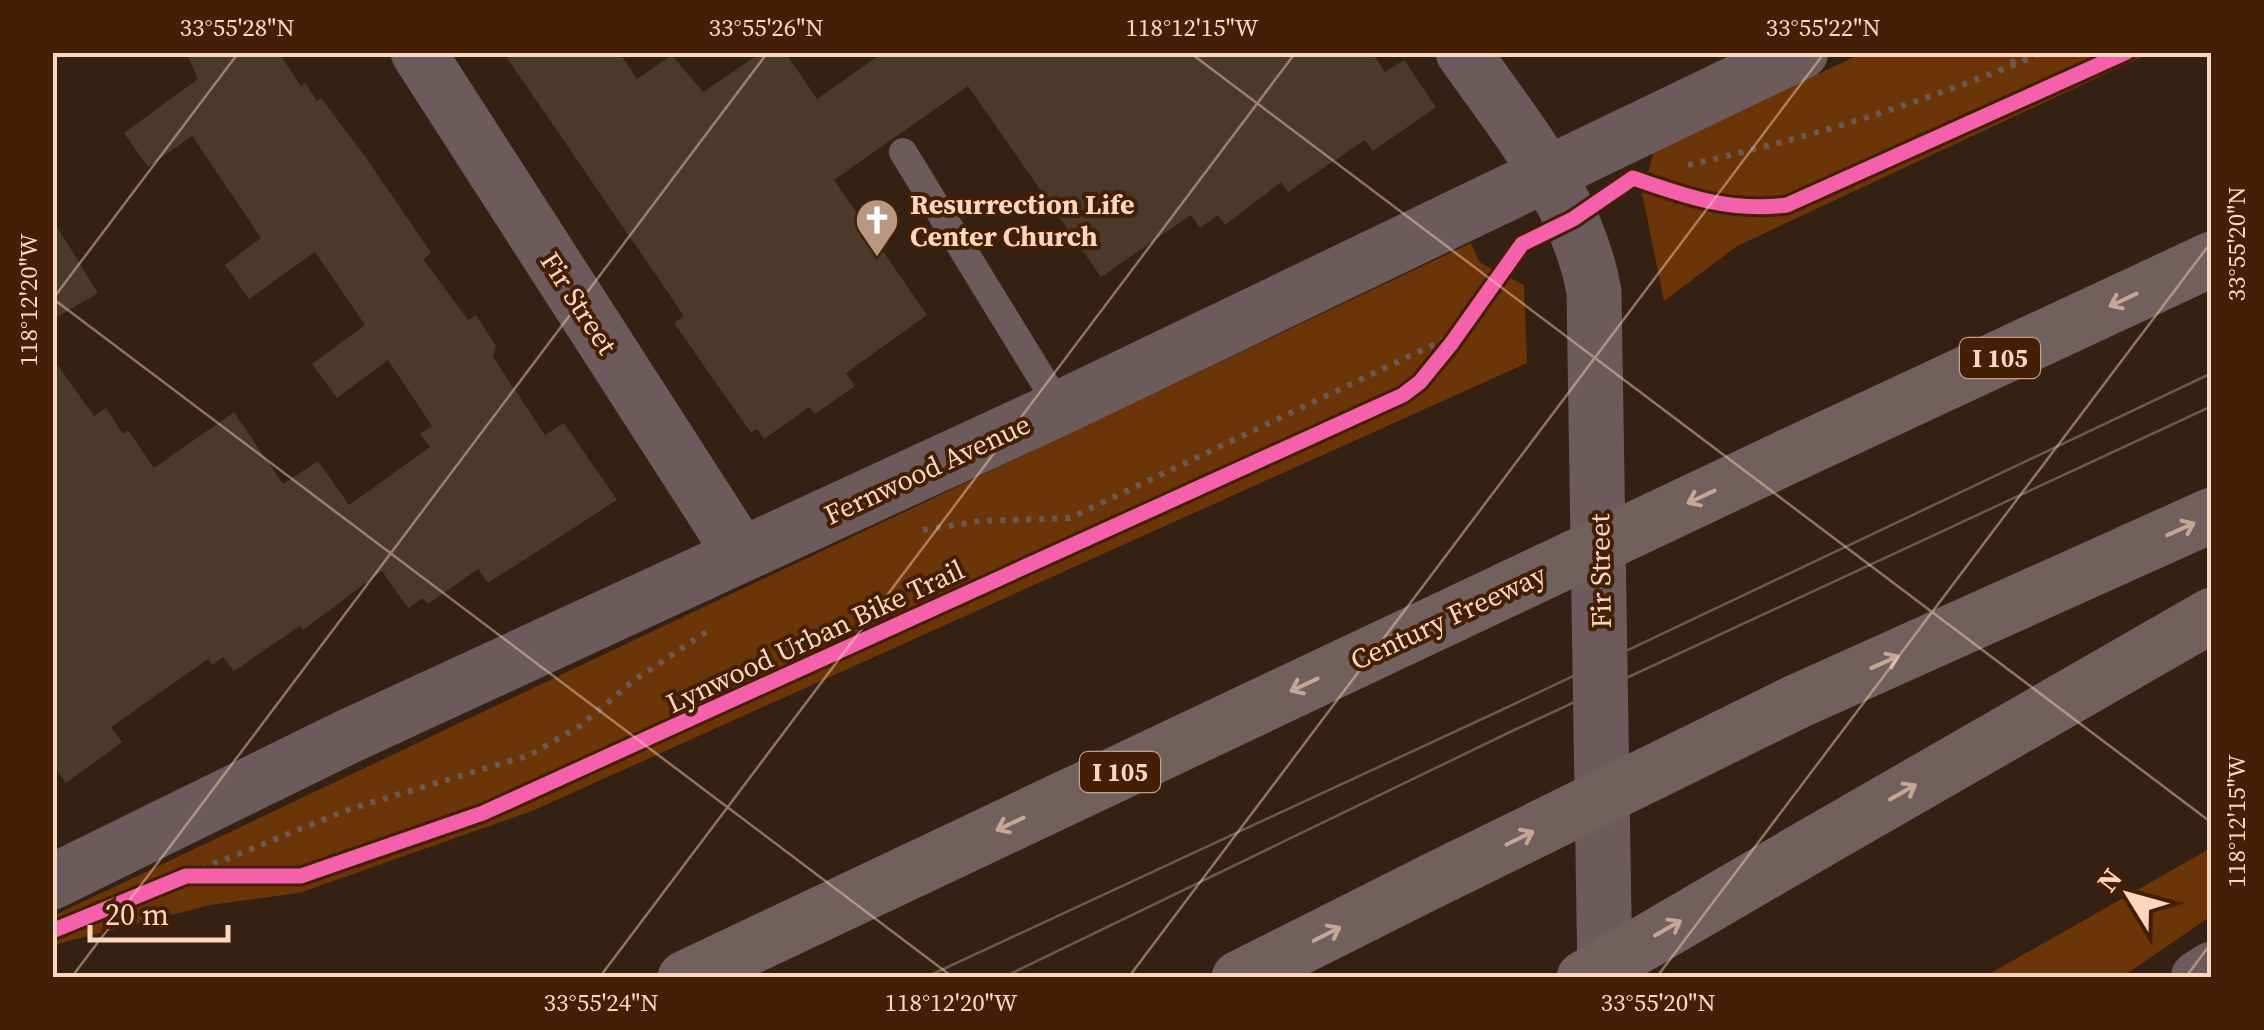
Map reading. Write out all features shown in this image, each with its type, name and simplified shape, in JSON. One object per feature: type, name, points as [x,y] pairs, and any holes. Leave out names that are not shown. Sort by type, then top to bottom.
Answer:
[{"type":"highway","name":"Century Freeway","points":[[685,978],[2212,259]]},
{"type":"highway","points":[[1240,978],[1796,702],[2212,515]]},
{"type":"highway","points":[[1584,978],[2212,616]]},
{"type":"highway","points":[[647,978],[784,930]]},
{"type":"street","name":"Fir Street","points":[[418,52],[740,554]]},
{"type":"street","name":"Fir Street","points":[[1464,52],[1573,218],[1588,257],[1594,292],[1604,978]]},
{"type":"street","name":"Fernwood Avenue","points":[[52,882],[350,736],[1060,408],[1801,52]]},
{"type":"street","points":[[2198,978],[2212,968]]},
{"type":"lane","points":[[903,152],[1060,408]]},
{"type":"path","points":[[1998,72],[2027,52]]},
{"type":"path","points":[[1669,170],[1758,150],[1998,72],[2044,52]]},
{"type":"path","points":[[1430,370],[1469,318]]},
{"type":"path","points":[[913,532],[980,522],[1070,518],[1458,333]]},
{"type":"path","points":[[186,876],[350,809],[530,755],[580,726],[633,681],[719,624]]},
{"type":"path","points":[[186,876],[223,877]]},
{"type":"shaded area","points":[[1863,53],[2150,53],[1737,246],[1664,301],[1642,193],[1654,151]]},
{"type":"shaded area","points":[[1471,243],[1479,262],[1524,285],[1527,363],[532,811],[299,893],[210,905],[53,945],[53,916]]},
{"type":"shaded area","points":[[2211,848],[2211,916],[2122,977],[1984,977]]},
{"type":"building","points":[[186,52],[278,52],[301,86],[305,83],[317,101],[321,98],[367,159],[431,253],[423,259],[468,320],[476,315],[496,346],[493,357],[545,435],[564,423],[617,500],[488,583],[478,569],[428,604],[423,598],[408,608],[382,571],[303,630],[300,626],[234,671],[223,657],[212,665],[208,659],[111,727],[122,742],[66,783],[52,764],[52,357],[94,416],[106,408],[123,434],[128,430],[154,468],[234,412],[283,484],[318,461],[349,505],[430,447],[420,434],[432,426],[388,360],[337,398],[312,364],[365,325],[315,252],[249,299],[225,265],[261,238],[192,136],[148,167],[124,133],[198,79]]},
{"type":"building","points":[[503,52],[619,52],[637,79],[672,55],[703,92],[762,52],[785,52],[817,99],[884,52],[1372,52],[1385,72],[1404,60],[1436,107],[1373,151],[1365,140],[1288,192],[1281,182],[1225,225],[1218,215],[1200,228],[1191,215],[1101,277],[968,86],[834,180],[927,315],[846,373],[855,386],[815,414],[809,407],[764,439],[757,429],[751,433],[674,323],[684,316]]},
{"type":"building","points":[[52,219],[98,293],[52,320]]},
{"type":"tram line","points":[[924,978],[2212,373]]},
{"type":"tram line","points":[[1002,978],[1510,732],[2212,406]]},
{"type":"cycle path","name":"Lynwood Urban Bike Trail","points":[[52,931],[186,876],[301,876],[483,813],[1403,395],[1420,382],[1451,344],[1522,244],[1573,219],[1633,178],[1727,205],[1787,205],[2127,52]]},
{"type":"place","name":"Resurrection Life Center Church","points":[[877,258]]}]
